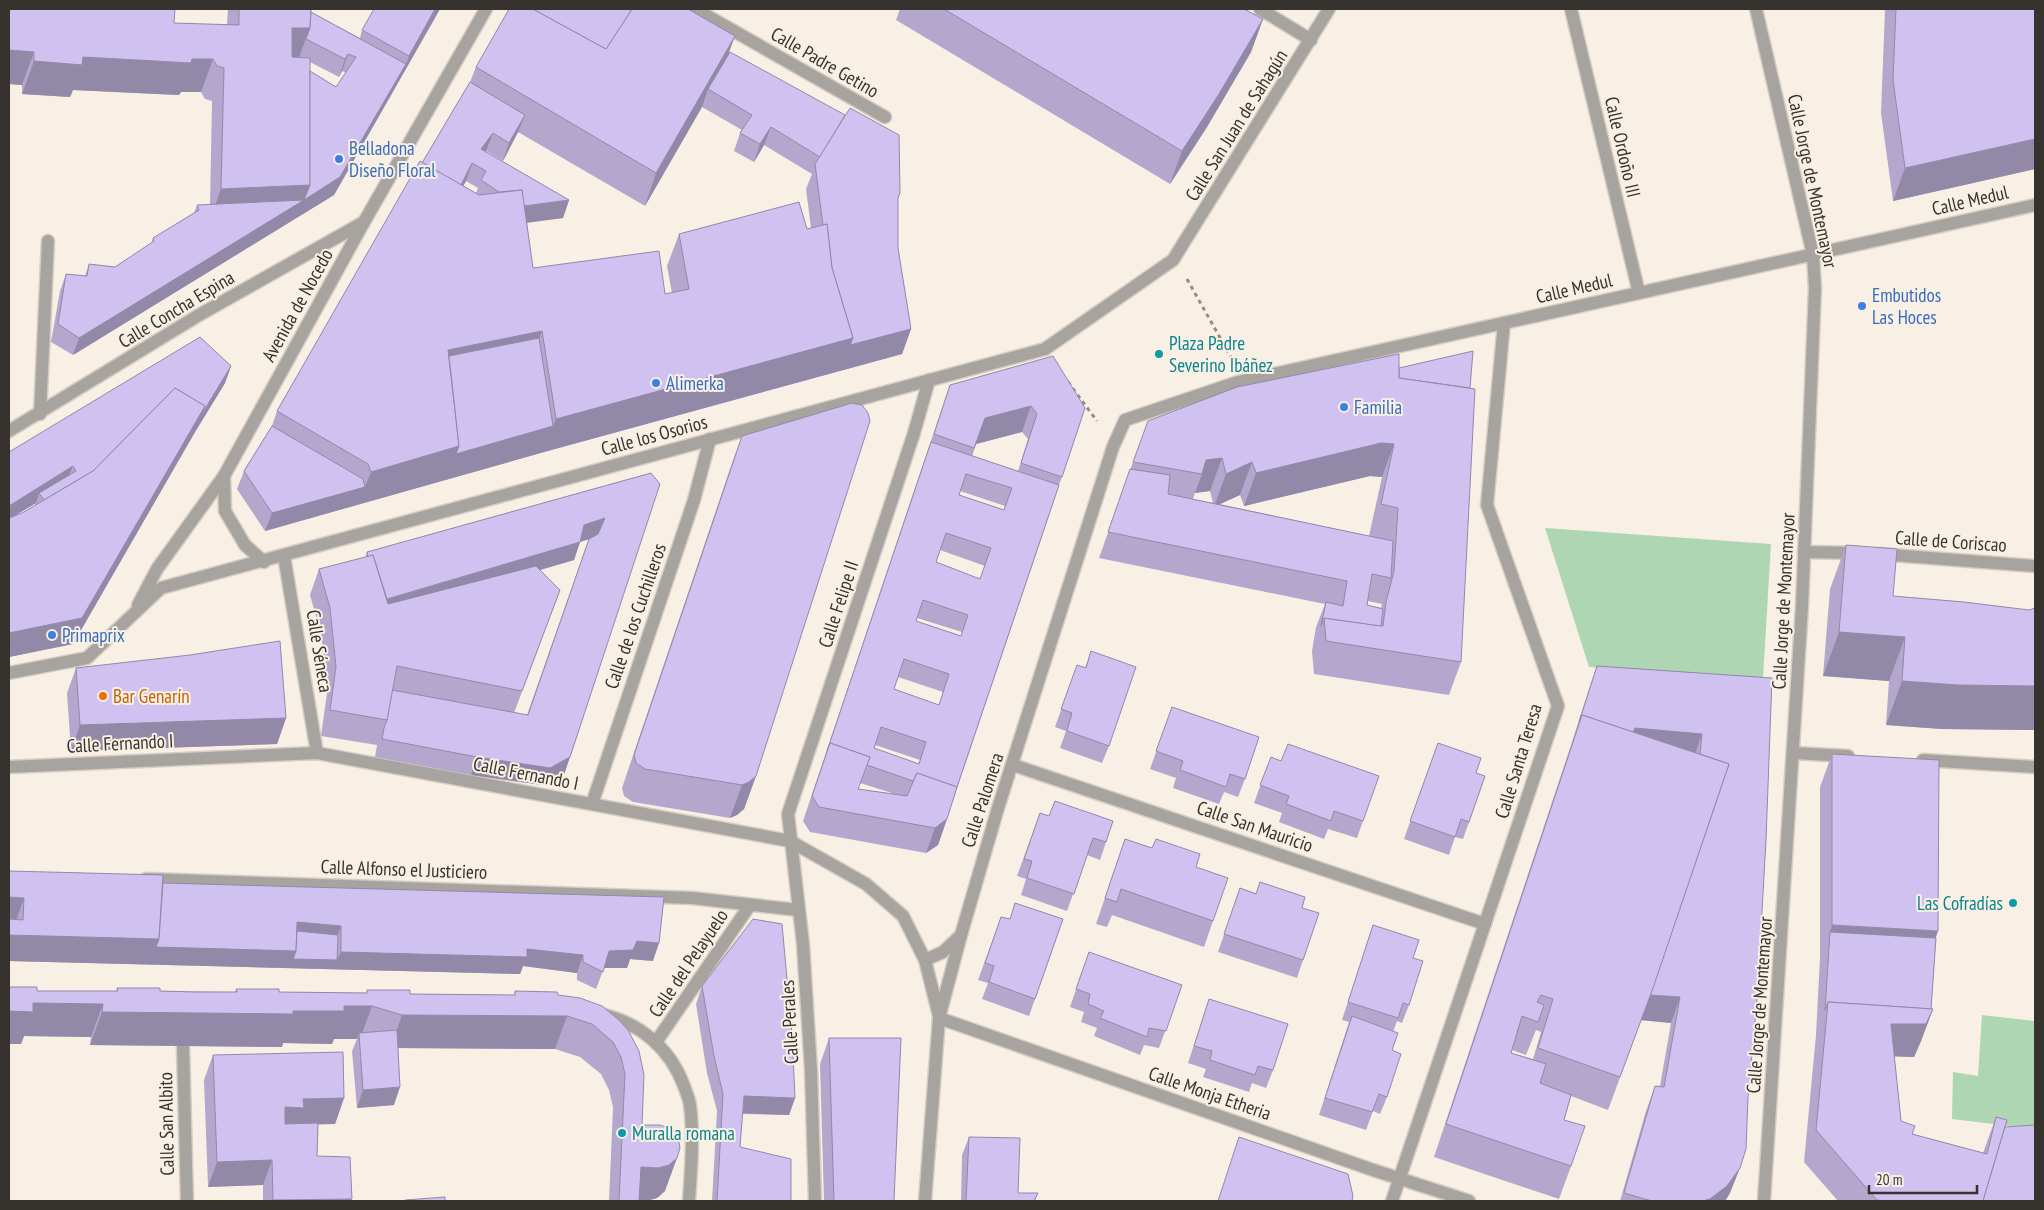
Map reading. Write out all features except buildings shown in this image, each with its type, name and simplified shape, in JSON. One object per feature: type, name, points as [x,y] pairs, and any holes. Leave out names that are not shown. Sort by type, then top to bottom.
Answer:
[{"type":"street","name":"Avenida de Nocedo","points":[[134,614],[156,569],[224,476],[364,222],[486,9]]},
{"type":"street","name":"Calle Padre Getino","points":[[695,9],[885,117]]},
{"type":"street","points":[[1260,9],[1311,40]]},
{"type":"street","name":"Calle San Juan de Sahagún","points":[[1173,260],[1329,9]]},
{"type":"street","name":"Calle Ordoño III","points":[[1571,9],[1640,293]]},
{"type":"street","name":"Calle Jorge de Montemayor","points":[[1756,9],[1813,255],[1815,288],[1794,753],[1764,1201]]},
{"type":"street","name":"Calle Medul","points":[[1125,420],[1238,382],[2035,205]]},
{"type":"street","name":"Calle Concha Espina","points":[[9,431],[40,414],[199,315],[364,222]]},
{"type":"street","points":[[40,414],[48,241]]},
{"type":"street","points":[[1050,346],[1173,260]]},
{"type":"street","name":"Calle Santa Teresa","points":[[1392,1201],[1558,706],[1487,505],[1504,324]]},
{"type":"street","name":"Calle los Osorios","points":[[9,674],[86,658],[162,588],[264,562],[312,546],[1050,346]]},
{"type":"street","name":"Calle Felipe II","points":[[790,841],[788,814],[911,442],[929,380]]},
{"type":"street","name":"Calle Palomera","points":[[925,1201],[939,1018],[960,935],[998,808],[1014,765],[1113,447],[1125,420]]},
{"type":"street","name":"Calle de los Cuchilleros","points":[[592,804],[694,500],[710,439]]},
{"type":"street","points":[[224,476],[224,511],[245,545],[264,562]]},
{"type":"street","name":"Calle de Coriscao","points":[[1804,552],[1839,551],[2035,566]]},
{"type":"street","name":"Calle Séneca","points":[[284,556],[317,753]]},
{"type":"street","name":"Calle Fernando I","points":[[9,767],[317,753],[790,841],[866,884],[903,916],[925,960],[939,1018]]},
{"type":"street","points":[[1794,753],[1857,757]]},
{"type":"street","points":[[1907,760],[2035,767]]},
{"type":"street","name":"Calle San Mauricio","points":[[1014,765],[1485,924]]},
{"type":"street","name":"Calle Perales","points":[[790,841],[804,954],[811,1070],[815,1201]]},
{"type":"street","name":"Calle Alfonso el Justiciero","points":[[138,878],[692,898],[798,910]]},
{"type":"street","name":"Calle del Pelayuelo","points":[[656,1042],[750,905]]},
{"type":"street","points":[[925,960],[943,952],[960,935]]},
{"type":"street","points":[[590,1011],[618,1018],[638,1028],[656,1042],[669,1056],[679,1072],[690,1102],[692,1138],[690,1201]]},
{"type":"street","name":"Calle Monja Etheria","points":[[939,1018],[1400,1179],[1470,1201]]},
{"type":"street","name":"Calle San Albito","points":[[183,1046],[186,1201]]},
{"type":"path","points":[[1173,260],[1186,278],[1231,358],[1238,382]]},
{"type":"path","points":[[1050,346],[1113,447]]},
{"type":"green space","points":[[1545,528],[1771,544],[1763,678],[1589,667]]},
{"type":"green space","points":[[1982,1015],[2035,1021],[2035,1129],[1952,1119],[1953,1072],[1978,1076]]},
{"type":"place","name":"Belladona Diseño Floral","points":[[339,159]]},
{"type":"place","name":"Embutidos Las Hoces","points":[[1862,306]]},
{"type":"place","name":"Plaza Padre Severino Ibáñez","points":[[1159,354]]},
{"type":"place","name":"Alimerka","points":[[656,383]]},
{"type":"place","name":"Familia","points":[[1344,407]]},
{"type":"place","name":"Primaprix","points":[[52,635]]},
{"type":"place","name":"Bar Genarín","points":[[103,696]]},
{"type":"place","name":"Las Cofradías","points":[[2013,903]]},
{"type":"place","name":"Muralla romana","points":[[622,1133]]}]
